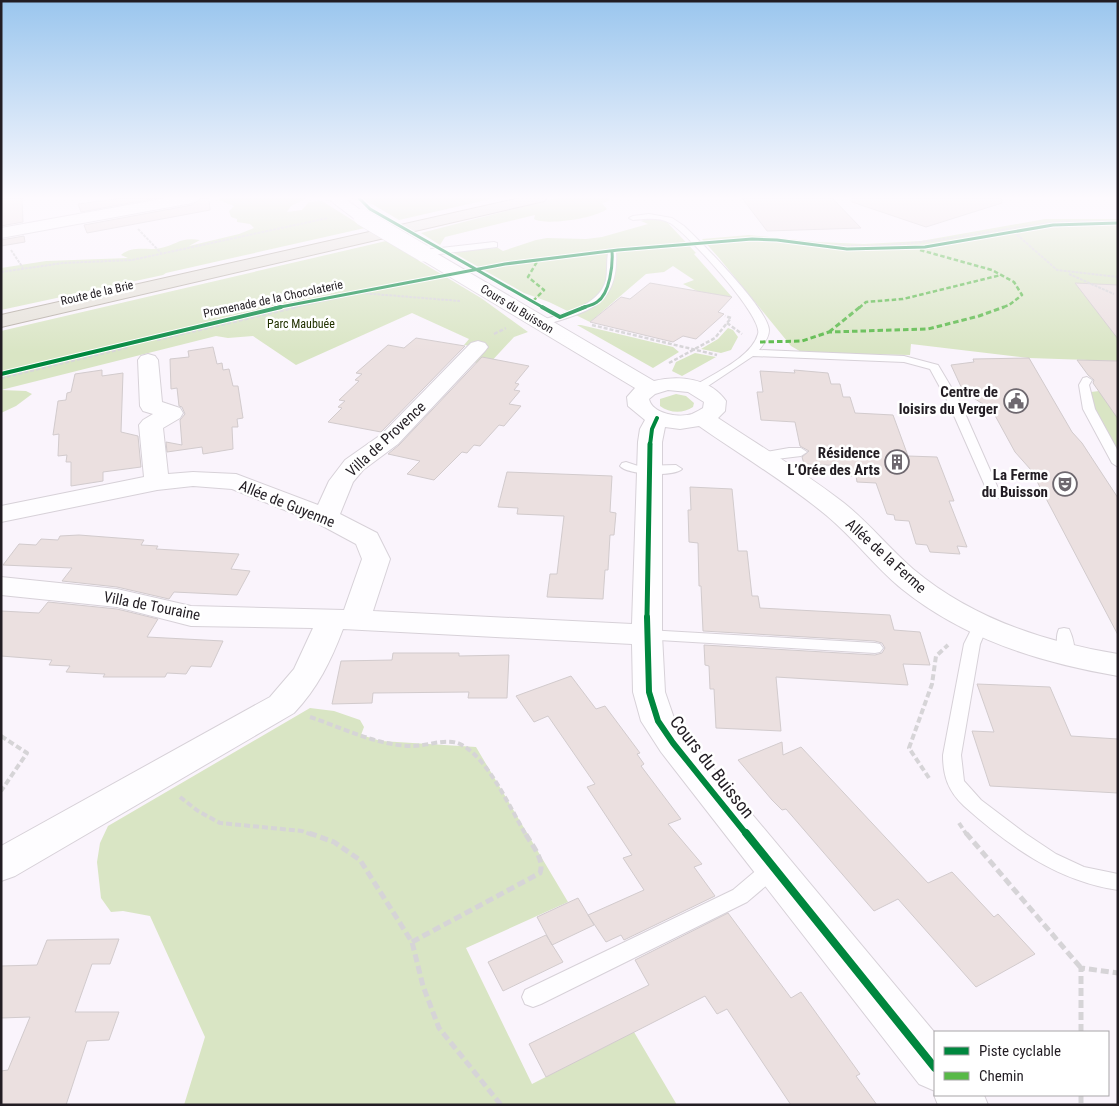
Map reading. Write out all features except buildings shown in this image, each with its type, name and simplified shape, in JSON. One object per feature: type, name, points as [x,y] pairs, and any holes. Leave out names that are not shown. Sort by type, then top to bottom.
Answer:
[{"type":"highway","name":"Route de la Brie","points":[[1,314],[286,250]]},
{"type":"highway","name":"Route de la Brie","points":[[52,310],[319,250]]},
{"type":"highway","points":[[1,321],[52,310]]},
{"type":"highway","points":[[1,326],[52,310]]},
{"type":"street","name":"Cours du Buisson","points":[[417,250],[542,323],[653,403],[650,435],[647,635],[649,692],[658,721],[673,743],[934,1067]]},
{"type":"street","name":"Villa de Provence","points":[[326,517],[341,481],[354,465],[390,439],[478,347]]},
{"type":"street","points":[[139,348],[151,406],[172,413],[151,425],[157,482]]},
{"type":"street","points":[[668,384],[698,388],[712,396],[716,406],[714,411],[702,418],[680,422],[653,403],[668,384]]},
{"type":"street","name":"Allée de la Ferme","points":[[702,418],[810,489],[838,512],[912,582],[955,612],[1014,639],[1066,644],[1118,665]]},
{"type":"street","name":"Allée de Guyenne","points":[[1,514],[157,482],[193,478],[236,482],[326,517],[367,539],[376,559],[344,619],[297,692],[282,705],[1,865]]},
{"type":"street","name":"Villa de Touraine","points":[[1,586],[117,598],[191,616],[344,619]]},
{"type":"street","points":[[344,619],[647,635]]},
{"type":"lane","points":[[423,253],[450,250]]},
{"type":"lane","points":[[698,388],[750,353],[760,342],[764,332],[760,318],[702,250]]},
{"type":"lane","points":[[542,323],[581,310],[599,301],[611,278],[614,265],[612,251]]},
{"type":"lane","points":[[750,353],[904,359],[934,366],[954,402],[995,495]]},
{"type":"lane","points":[[1087,380],[1084,385],[1089,409],[1118,463]]},
{"type":"lane","points":[[760,457],[801,452]]},
{"type":"lane","points":[[980,625],[972,644],[952,756],[951,772],[955,784],[963,796],[1024,845],[1050,862],[1099,880],[1118,882]]},
{"type":"lane","points":[[647,635],[875,648]]},
{"type":"lane","points":[[533,997],[740,896],[774,868]]},
{"type":"path","points":[[158,250],[162,254]]},
{"type":"path","points":[[1,272],[63,263],[132,260],[183,250]]},
{"type":"path","points":[[1034,250],[1052,267],[1114,294]]},
{"type":"path","points":[[1066,272],[1118,277]]},
{"type":"path","points":[[1,378],[139,348],[259,315],[361,292],[465,302]]},
{"type":"path","points":[[663,367],[692,349],[715,338],[731,318],[725,316]]},
{"type":"path","points":[[584,323],[722,356]]},
{"type":"path","points":[[727,323],[746,338]]},
{"type":"path","points":[[1,374],[139,348]]},
{"type":"path","points":[[282,705],[318,720],[390,744],[414,746],[448,742],[462,744],[482,760],[540,858],[542,868],[540,873],[412,942]]},
{"type":"path","points":[[1,736],[27,753],[1,792]]},
{"type":"path","points":[[155,777],[198,811],[220,823],[302,831],[334,842],[360,860],[412,942],[423,986],[439,1028],[501,1105]]},
{"type":"path","points":[[1081,1031],[1081,968],[1118,973]]},
{"type":"green space","points":[[130,250],[269,250],[1,310],[1,268],[46,261],[128,258],[121,255]]},
{"type":"green space","name":"Parc Maubuée","points":[[349,250],[400,250],[481,298],[528,332],[514,337],[488,365],[472,362],[485,348],[464,345],[469,339],[412,313],[296,365],[253,336],[228,338],[216,336],[1,390],[1,331]]},
{"type":"green space","points":[[471,250],[693,250],[696,253],[694,254],[732,297],[701,293],[683,284],[694,280],[673,266],[664,272],[646,274],[590,322],[549,302],[524,293],[454,253]]},
{"type":"green space","points":[[711,250],[1118,250],[1118,361],[1029,358],[911,344],[910,355],[803,353],[791,346]]},
{"type":"green space","points":[[577,325],[673,347],[679,352],[653,368]]},
{"type":"green space","points":[[728,328],[733,330],[738,337],[731,350],[721,353],[701,349],[718,339]]},
{"type":"green space","points":[[695,353],[716,357],[682,376],[672,371],[676,362]]},
{"type":"green space","points":[[1,390],[26,391],[32,394],[16,406],[1,413]]},
{"type":"green space","points":[[1099,391],[1118,418],[1118,456],[1096,415],[1091,392]]},
{"type":"green space","points":[[676,394],[686,396],[694,403],[693,407],[685,411],[676,412],[660,406],[660,399]]},
{"type":"green space","points":[[310,708],[334,711],[360,720],[364,727],[361,735],[381,741],[476,747],[568,902],[466,948],[532,1084],[634,1032],[677,1105],[184,1105],[205,1037],[150,916],[123,911],[111,912],[101,898],[97,862],[100,843],[108,826]]},
{"type":"marked path","points":[[760,342],[802,341],[829,332],[928,329],[979,316],[1009,305],[1022,295],[1014,282],[992,270],[920,250]]},
{"type":"marked path","points":[[533,301],[544,290],[528,277],[538,260]]},
{"type":"marked path","points":[[829,332],[866,302],[903,299],[1001,275]]},
{"type":"cycle path","points":[[441,250],[560,317],[599,301],[610,277],[612,251]]},
{"type":"cycle path","name":"Promenade de la Chocolaterie","points":[[1,374],[288,305],[505,264],[623,250]]},
{"type":"cycle path","points":[[657,418],[652,429],[650,442],[647,635],[649,692],[658,721],[673,743],[934,1067]]},
{"type":"place","name":"Centre de loisirs du Verger","points":[[1016,401]]},
{"type":"place","name":"Résidence L’Orée des Arts","points":[[897,462]]},
{"type":"place","name":"La Ferme du Buisson","points":[[1065,484]]}]
